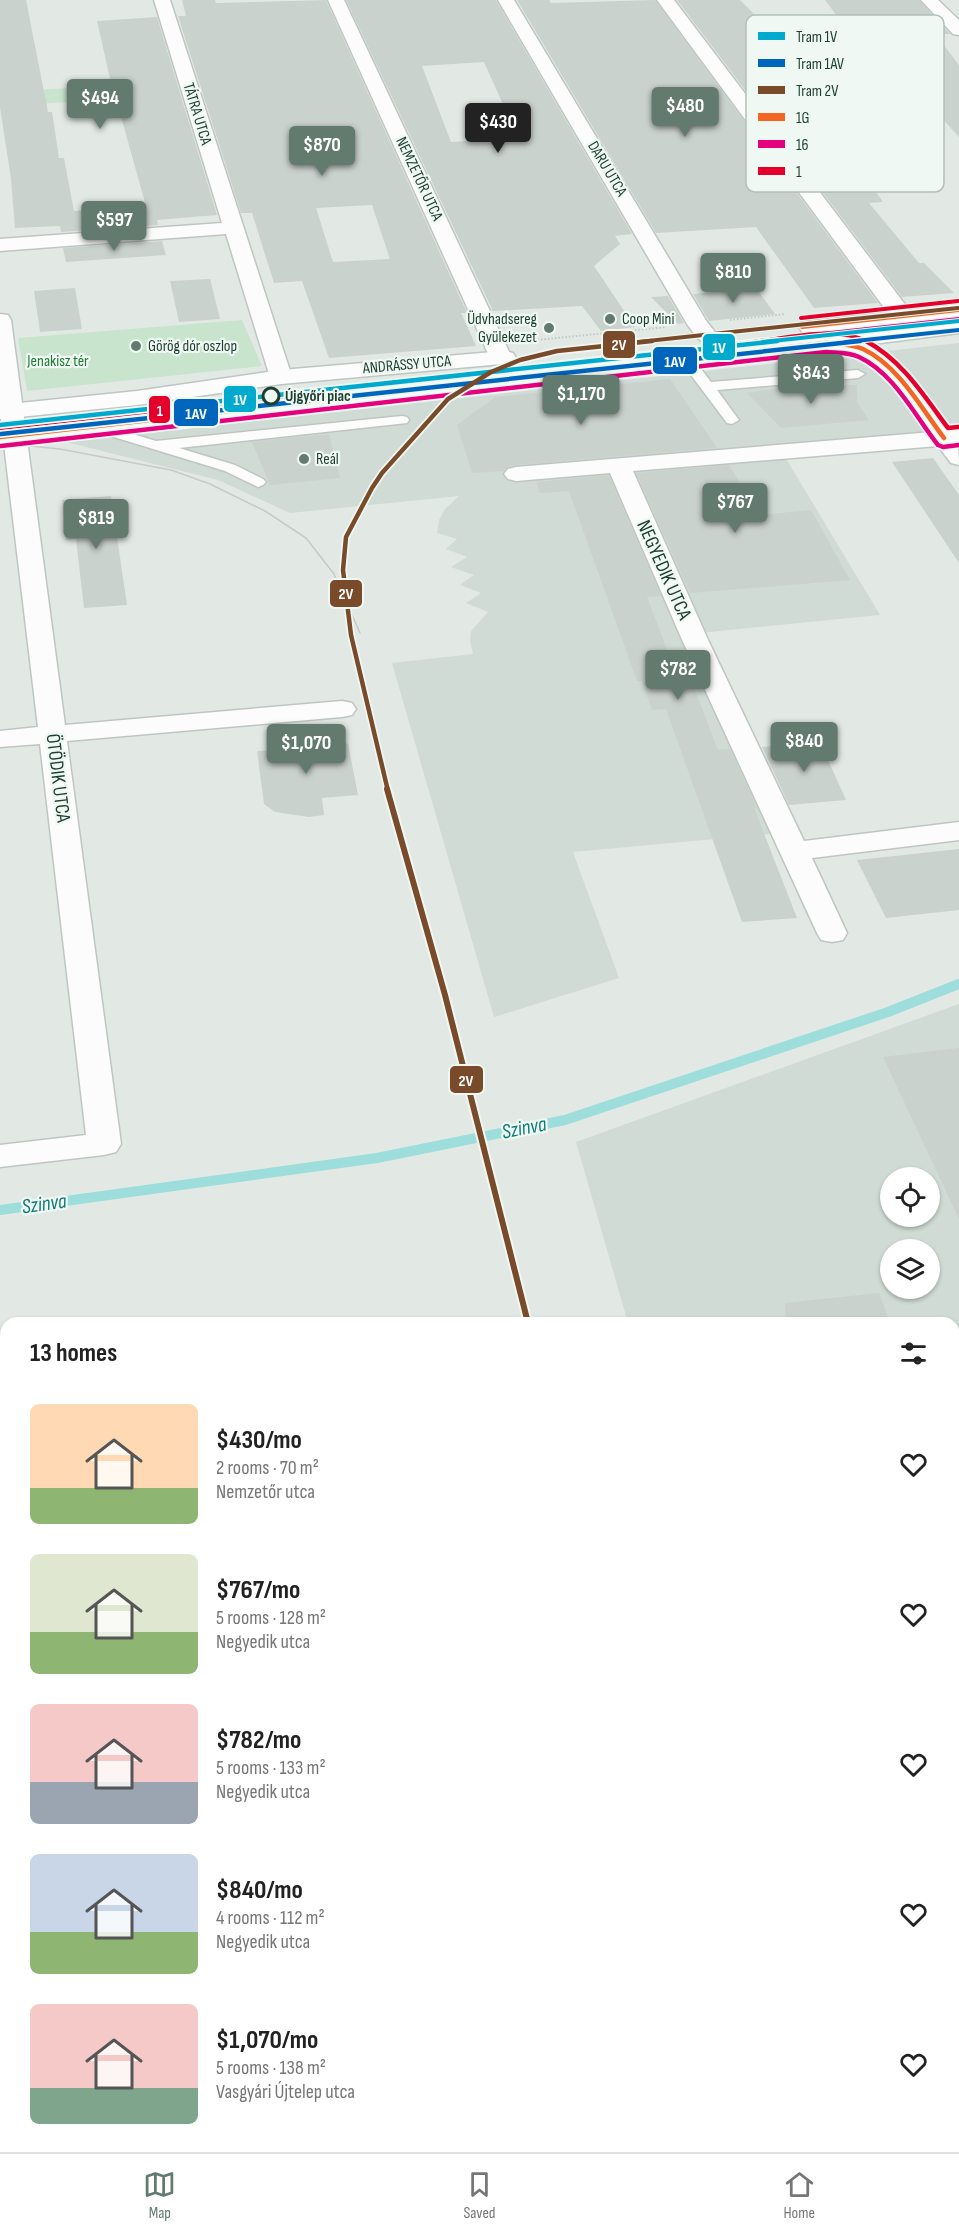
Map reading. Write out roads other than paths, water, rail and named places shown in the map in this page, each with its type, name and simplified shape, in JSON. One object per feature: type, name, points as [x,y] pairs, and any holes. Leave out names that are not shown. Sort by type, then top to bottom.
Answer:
[{"type":"street","name":"TÁTRA UTCA","points":[[162,0],[232,228],[281,376]]},
{"type":"street","name":"NEMZETŐR UTCA","points":[[336,0],[501,358]]},
{"type":"street","name":"DARU UTCA","points":[[506,0],[698,324],[709,338]]},
{"type":"street","points":[[665,0],[746,108]]},
{"type":"street","points":[[929,0],[950,12],[959,30]]},
{"type":"street","points":[[809,192],[902,316]]},
{"type":"street","points":[[0,245],[232,228]]},
{"type":"street","name":"ANDRÁSSY UTCA","points":[[6,424],[137,398],[281,376],[709,338],[959,310]]},
{"type":"street","name":"ÖTÖDIK UTCA","points":[[0,320],[6,424],[52,734],[104,1144],[0,1156]]},
{"type":"street","points":[[869,320],[856,332],[861,344],[885,365],[951,437],[959,458]]},
{"type":"street","points":[[861,344],[959,327]]},
{"type":"street","name":"ANDRÁSSY UTCA","points":[[6,424],[96,427],[826,343],[861,344]]},
{"type":"street","points":[[516,474],[951,437]]},
{"type":"street","name":"NEGYEDIK UTCA","points":[[619,466],[696,642],[832,933]]},
{"type":"street","points":[[0,739],[342,710]]},
{"type":"street","points":[[795,851],[959,831]]},
{"type":"lane","points":[[686,359],[732,420]]},
{"type":"lane","points":[[707,387],[858,374]]},
{"type":"lane","points":[[155,446],[402,420]]},
{"type":"lane","points":[[96,427],[230,468],[258,483]]},
{"type":"waterway","name":"Szinva","points":[[0,1210],[377,1158],[565,1120],[888,1012],[959,984]]},
{"type":"tram line","name":"2V","points":[[526,1317],[445,995],[388,792],[351,635],[343,570],[346,537],[382,473],[448,399],[491,372],[520,360],[557,351],[958,308]]},
{"type":"tram line","name":"1V","points":[[0,425],[959,321]]},
{"type":"tram line","name":"1AV","points":[[1,434],[959,330]]},
{"type":"tram line","points":[[0,443],[60,449],[171,470],[210,484],[265,511],[306,538],[334,574],[360,633]]},
{"type":"place","name":"Coop Mini","points":[[610,319]]},
{"type":"place","name":"Üdvhadsereg Gyülekezet","points":[[549,328]]},
{"type":"place","name":"Görög dór oszlop","points":[[136,346]]},
{"type":"place","name":"Újgyőri piac","points":[[271,396]]},
{"type":"place","name":"Reál","points":[[304,459]]},
{"type":"park label","name":"Jenakisz tér","points":[[58,361]]}]
